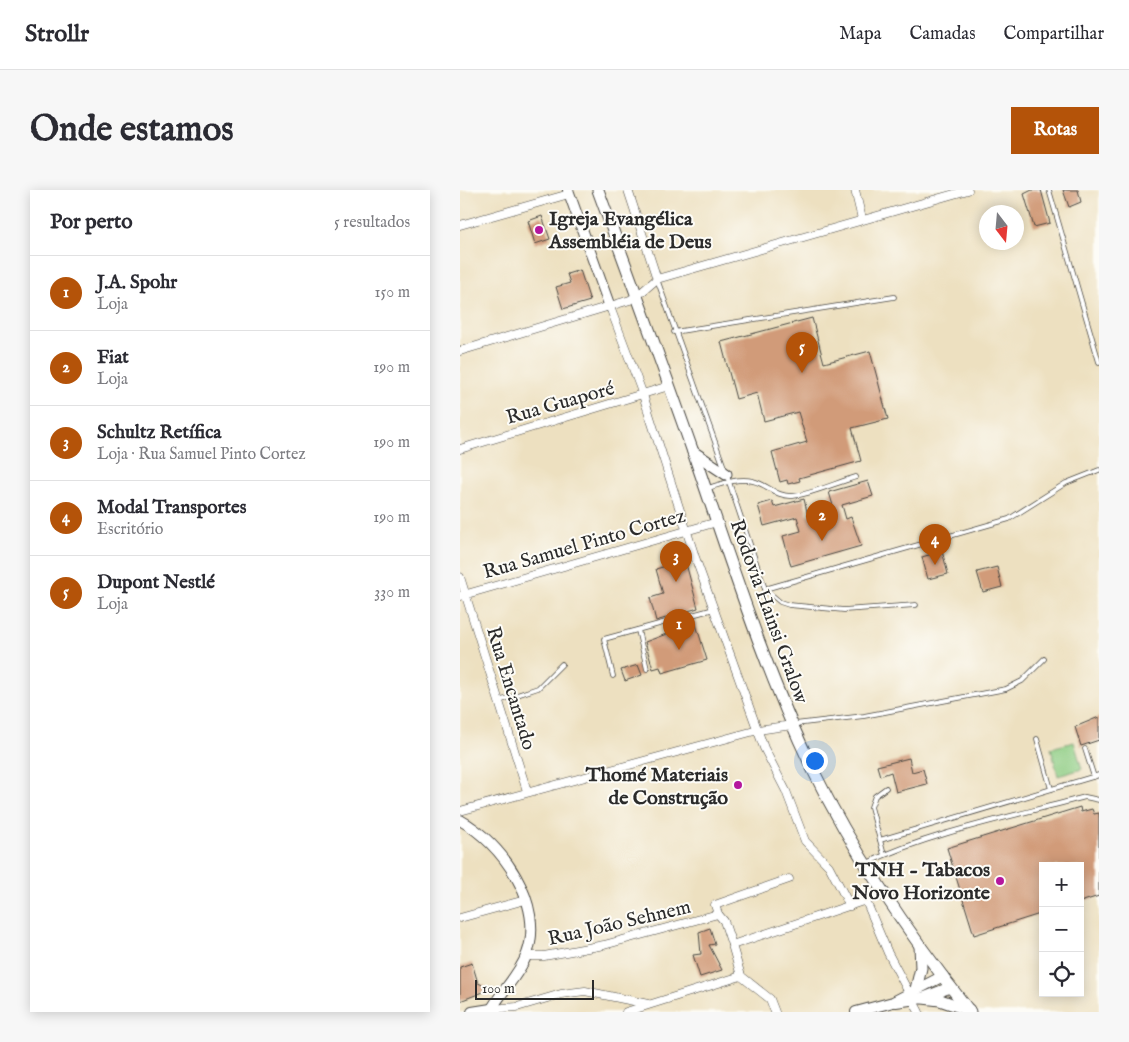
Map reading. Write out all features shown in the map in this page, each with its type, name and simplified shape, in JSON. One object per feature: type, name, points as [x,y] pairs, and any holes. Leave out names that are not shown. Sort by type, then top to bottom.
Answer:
[{"type":"main road","points":[[591,190],[605,222],[615,235]]},
{"type":"main road","name":"Rodovia Hainsi Gralow","points":[[598,190],[768,665],[792,725],[833,810],[865,864],[920,946],[970,1011]]},
{"type":"main road","points":[[693,452],[728,478]]},
{"type":"main road","points":[[920,946],[921,968],[915,996],[940,1000],[970,1011]]},
{"type":"street","points":[[628,190],[656,279]]},
{"type":"street","points":[[855,190],[862,220]]},
{"type":"street","points":[[460,351],[610,307],[637,296],[656,279],[968,190]]},
{"type":"street","points":[[460,225],[569,192],[642,395],[714,609],[758,730],[805,841],[829,866],[850,906]]},
{"type":"street","name":"Rua Guaporé","points":[[460,449],[669,386]]},
{"type":"street","name":"Rua Samuel Pinto Cortez","points":[[463,596],[717,522]]},
{"type":"street","name":"Rua Encantado","points":[[460,577],[463,596],[499,701],[527,792]]},
{"type":"street","points":[[460,811],[758,730],[792,725]]},
{"type":"street","points":[[460,820],[488,840],[498,850],[507,862],[525,900],[530,937],[526,956],[490,1011]]},
{"type":"street","name":"Rua João Sehnem","points":[[741,976],[724,921],[718,914],[715,905],[789,880]]},
{"type":"street","points":[[732,945],[866,902],[884,894]]},
{"type":"street","points":[[460,918],[525,900]]},
{"type":"street","points":[[866,902],[915,996],[919,1012]]},
{"type":"street","name":"Rua João Sehnem","points":[[526,956],[544,956],[604,945],[718,914]]},
{"type":"street","points":[[626,1012],[741,976],[770,999],[775,1012]]},
{"type":"street","points":[[915,996],[943,976]]},
{"type":"street","points":[[856,1012],[951,987]]},
{"type":"street","points":[[472,1012],[517,1007],[561,994],[585,991],[648,1004]]},
{"type":"lane","points":[[1049,190],[1099,362]]},
{"type":"lane","points":[[656,279],[728,478],[765,589],[780,602],[844,610],[916,605]]},
{"type":"lane","points":[[674,332],[894,297]]},
{"type":"lane","points":[[765,589],[1009,519],[1066,483],[1099,470]]},
{"type":"lane","points":[[705,489],[728,478],[760,483],[778,494],[793,496],[856,476]]},
{"type":"lane","points":[[613,676],[604,639],[714,609]]},
{"type":"lane","points":[[638,630],[647,669]]},
{"type":"lane","points":[[792,725],[850,718],[1006,689],[1022,682],[1044,659]]},
{"type":"lane","points":[[499,701],[538,688],[562,664]]},
{"type":"lane","points":[[1037,739],[1051,790]]},
{"type":"lane","points":[[880,840],[1097,776],[1085,748]]},
{"type":"lane","points":[[884,855],[871,807],[875,796],[886,788]]},
{"type":"lane","points":[[865,864],[884,855],[959,831],[1085,797],[1099,800]]},
{"type":"green space","points":[[1074,742],[1082,769],[1058,776],[1051,748]]},
{"type":"building","points":[[1032,190],[1041,190],[1050,223],[1034,227],[1024,194]]},
{"type":"building","points":[[1063,190],[1078,190],[1081,202],[1069,207]]},
{"type":"building","name":"Igreja Evangélica Assembléia de Deus","points":[[542,216],[550,239],[535,244],[528,221]]},
{"type":"building","points":[[580,270],[590,301],[563,309],[556,287],[570,283],[567,274]]},
{"type":"building","points":[[812,318],[824,363],[870,351],[888,419],[852,428],[861,461],[799,478],[800,481],[788,484],[787,480],[780,482],[772,452],[807,442],[798,412],[764,421],[757,393],[736,399],[721,342]]},
{"type":"building","points":[[868,481],[873,496],[842,505],[846,519],[851,517],[861,546],[791,566],[783,536],[801,531],[797,517],[764,526],[758,505],[772,501],[774,507],[804,499],[808,516],[834,509],[829,492]]},
{"type":"building","points":[[942,551],[948,574],[928,579],[922,557]]},
{"type":"building","points":[[685,560],[698,608],[656,621],[650,598],[663,594],[656,569]]},
{"type":"building","points":[[997,567],[1002,587],[983,592],[977,572]]},
{"type":"building","points":[[694,618],[707,660],[662,673],[660,667],[653,669],[645,642],[680,629],[678,623]]},
{"type":"building","points":[[638,665],[642,675],[625,681],[621,670]]},
{"type":"building","points":[[1099,717],[1099,740],[1081,746],[1075,727]]},
{"type":"building","points":[[909,758],[912,772],[923,769],[927,784],[896,792],[891,772],[880,776],[877,766]]},
{"type":"building","name":"TNH - Tabacos Novo Horizonte","points":[[1080,807],[1081,812],[1092,809],[1094,814],[1099,813],[1099,896],[1084,901],[1084,862],[1039,862],[1039,914],[974,935],[947,848]]},
{"type":"building","points":[[710,928],[715,944],[709,945],[722,970],[700,977],[693,955],[701,954],[699,932]]},
{"type":"building","points":[[472,963],[478,983],[485,986],[486,991],[460,1001],[460,967]]},
{"type":"place","name":"Igreja Evangélica Assembléia de Deus","points":[[539,230]]},
{"type":"place","name":"Dupont Nestlé","points":[[802,373]]},
{"type":"place","name":"Fiat","points":[[822,541]]},
{"type":"place","name":"Modal Transportes","points":[[935,565]]},
{"type":"place","name":"Schultz Retífica","points":[[676,582]]},
{"type":"place","name":"J.A. Spohr","points":[[679,650]]},
{"type":"place","name":"Thomé Materiais de Construção","points":[[738,785]]},
{"type":"place","name":"TNH - Tabacos Novo Horizonte","points":[[1000,881]]}]
